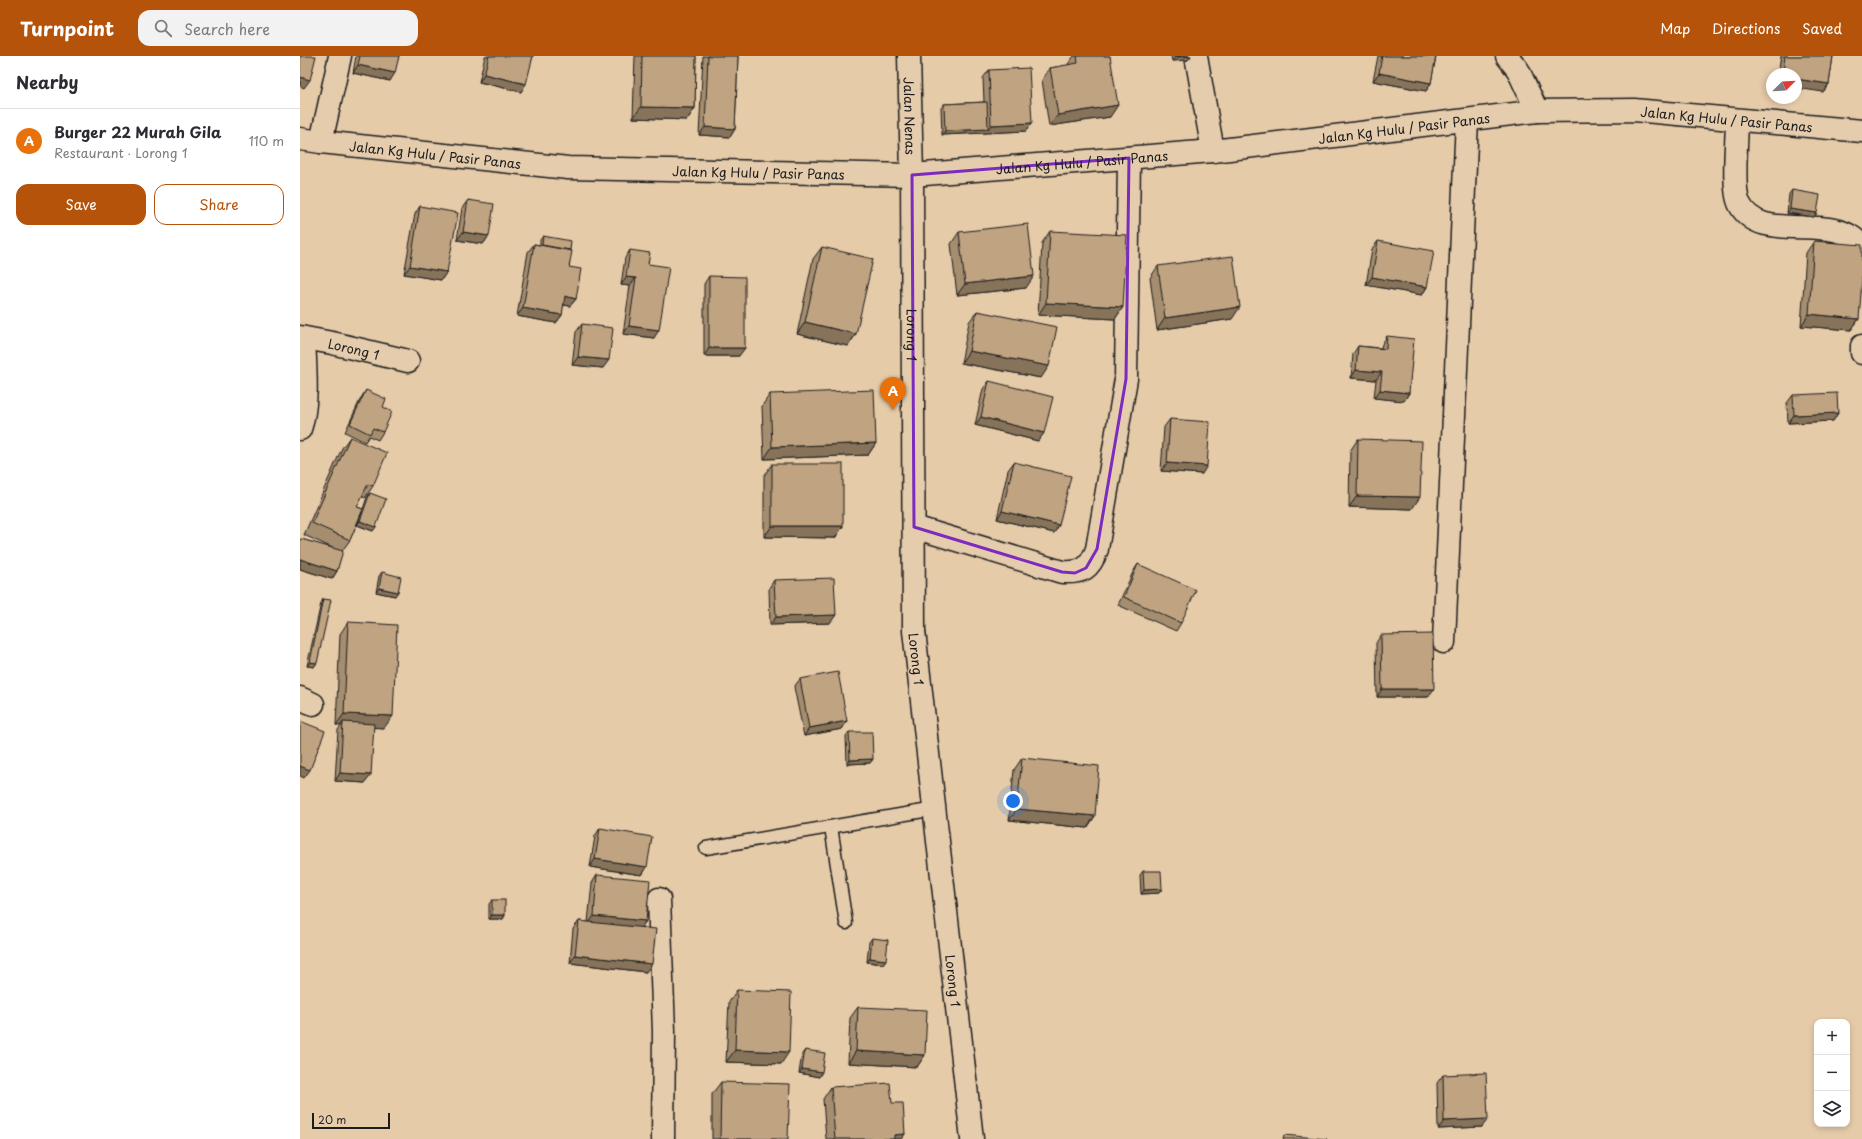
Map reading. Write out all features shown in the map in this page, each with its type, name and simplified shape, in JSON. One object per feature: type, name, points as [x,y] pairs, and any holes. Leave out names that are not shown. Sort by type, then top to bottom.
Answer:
[{"type":"street","points":[[321,142],[340,56]]},
{"type":"street","name":"Jalan Nenas","points":[[908,56],[912,175]]},
{"type":"street","points":[[1196,56],[1213,151]]},
{"type":"street","points":[[1507,56],[1518,70],[1538,111]]},
{"type":"street","name":"Jalan Kg Hulu / Pasir Panas","points":[[300,139],[568,168],[912,175],[1213,151],[1538,111],[1634,110],[1862,131]]},
{"type":"street","points":[[1444,642],[1467,120]]},
{"type":"street","points":[[1737,120],[1736,186],[1739,202],[1747,214],[1757,221],[1772,225],[1842,232],[1857,240],[1862,248]]},
{"type":"street","points":[[914,527],[1062,572],[1075,573],[1086,568],[1093,561],[1097,549],[1126,379],[1129,158]]},
{"type":"street","name":"Lorong 1","points":[[912,175],[914,631],[972,1139]]},
{"type":"street","points":[[300,430],[304,395],[302,337]]},
{"type":"street","name":"Lorong 1","points":[[302,337],[332,342],[408,361]]},
{"type":"street","points":[[1862,346],[1862,353]]},
{"type":"street","points":[[659,899],[664,1031],[663,1139]]},
{"type":"lane","points":[[706,848],[935,809]]},
{"type":"lane","points":[[831,826],[846,923]]},
{"type":"highlighted area","points":[[1129,158],[1126,379],[1097,549],[1086,568],[1075,573],[1062,572],[914,527],[912,175]]},
{"type":"building","points":[[300,56],[316,56],[310,80],[300,77]]},
{"type":"building","points":[[360,56],[399,56],[395,73],[358,65]]},
{"type":"building","points":[[489,56],[533,56],[526,84],[484,74]]},
{"type":"building","points":[[642,56],[696,56],[695,108],[641,107]]},
{"type":"building","points":[[708,56],[738,56],[735,129],[705,127]]},
{"type":"building","points":[[1077,56],[1110,56],[1118,105],[1058,115],[1050,68],[1078,63]]},
{"type":"building","points":[[1382,56],[1436,56],[1431,83],[1379,73]]},
{"type":"building","points":[[1785,56],[1833,56],[1829,84],[1802,80],[1802,68],[1784,68]]},
{"type":"building","points":[[1029,68],[1032,123],[991,125],[989,70]]},
{"type":"building","points":[[987,102],[988,129],[945,131],[944,104]]},
{"type":"building","points":[[1792,190],[1820,195],[1817,213],[1790,209]]},
{"type":"building","points":[[468,200],[494,204],[489,236],[463,232]]},
{"type":"building","points":[[420,206],[458,213],[447,272],[410,266]]},
{"type":"building","points":[[1028,224],[1034,276],[965,284],[959,232]]},
{"type":"building","points":[[1050,231],[1127,235],[1123,307],[1046,303]]},
{"type":"building","points":[[543,236],[571,241],[570,250],[542,245]]},
{"type":"building","points":[[1378,241],[1434,251],[1427,287],[1372,277]]},
{"type":"building","points":[[1814,241],[1862,245],[1862,279],[1859,319],[1809,314]]},
{"type":"building","points":[[534,244],[572,251],[569,267],[581,269],[576,299],[565,296],[562,315],[523,308]]},
{"type":"building","points":[[822,247],[873,259],[856,334],[805,322]]},
{"type":"building","points":[[630,250],[650,253],[648,264],[669,267],[659,330],[629,326],[636,278],[626,277]]},
{"type":"building","points":[[1233,256],[1240,307],[1165,318],[1158,266]]},
{"type":"building","points":[[709,276],[745,277],[745,348],[709,348]]},
{"type":"building","points":[[977,311],[1057,327],[1049,366],[969,351]]},
{"type":"building","points":[[582,324],[613,328],[609,360],[578,357]]},
{"type":"building","points":[[1387,336],[1414,339],[1409,393],[1380,390],[1382,372],[1356,370],[1358,346],[1386,349]]},
{"type":"building","points":[[989,381],[1053,397],[1044,433],[981,417]]},
{"type":"building","points":[[366,390],[386,399],[383,407],[392,412],[383,432],[373,428],[370,434],[350,424]]},
{"type":"building","points":[[874,390],[876,443],[772,447],[770,394]]},
{"type":"building","points":[[1837,393],[1838,413],[1794,415],[1793,395]]},
{"type":"building","points":[[1170,419],[1210,422],[1207,466],[1167,463]]},
{"type":"building","points":[[350,437],[387,453],[373,486],[368,484],[357,507],[363,509],[350,540],[312,523]]},
{"type":"building","points":[[1358,439],[1422,441],[1420,497],[1357,496]]},
{"type":"building","points":[[1014,462],[1071,476],[1059,525],[1002,511]]},
{"type":"building","points":[[772,464],[843,464],[843,526],[772,526]]},
{"type":"building","points":[[370,493],[386,499],[376,527],[360,521]]},
{"type":"building","points":[[301,539],[343,551],[337,571],[300,559]]},
{"type":"building","points":[[1138,564],[1196,590],[1181,623],[1124,597]]},
{"type":"building","points":[[382,572],[401,577],[398,592],[379,588]]},
{"type":"building","points":[[834,578],[836,615],[776,617],[774,580]]},
{"type":"building","points":[[323,599],[331,600],[317,663],[310,662]]},
{"type":"building","points":[[348,622],[397,625],[393,716],[344,714]]},
{"type":"building","points":[[1433,634],[1434,689],[1382,689],[1381,635]]},
{"type":"building","points":[[838,672],[847,721],[809,728],[800,679]]},
{"type":"building","points":[[300,721],[325,731],[310,770],[300,766]]},
{"type":"building","points":[[343,722],[374,724],[371,775],[340,773]]},
{"type":"building","points":[[849,732],[872,732],[873,759],[850,760]]},
{"type":"building","points":[[1022,758],[1099,766],[1095,816],[1017,809]]},
{"type":"building","points":[[600,828],[652,837],[647,867],[595,859]]},
{"type":"building","points":[[1143,871],[1161,871],[1162,889],[1144,890]]},
{"type":"building","points":[[597,875],[650,880],[646,921],[594,916]]},
{"type":"building","points":[[492,900],[505,900],[505,915],[492,915]]},
{"type":"building","points":[[579,921],[656,929],[652,964],[575,955]]},
{"type":"building","points":[[872,938],[888,940],[886,960],[870,958]]},
{"type":"building","points":[[737,990],[791,992],[789,1052],[735,1050]]},
{"type":"building","points":[[858,1007],[927,1010],[925,1055],[856,1051]]},
{"type":"building","points":[[805,1050],[825,1053],[822,1072],[802,1069]]},
{"type":"building","points":[[1486,1073],[1488,1119],[1444,1121],[1443,1075]]},
{"type":"building","points":[[721,1082],[790,1084],[788,1139],[720,1139]]},
{"type":"building","points":[[890,1083],[892,1103],[903,1103],[905,1134],[894,1135],[894,1139],[835,1139],[831,1087]]},
{"type":"building","points":[[1284,1135],[1327,1139],[1283,1139]]},
{"type":"place","name":"Burger 22 Murah Gila","points":[[893,410]]}]
